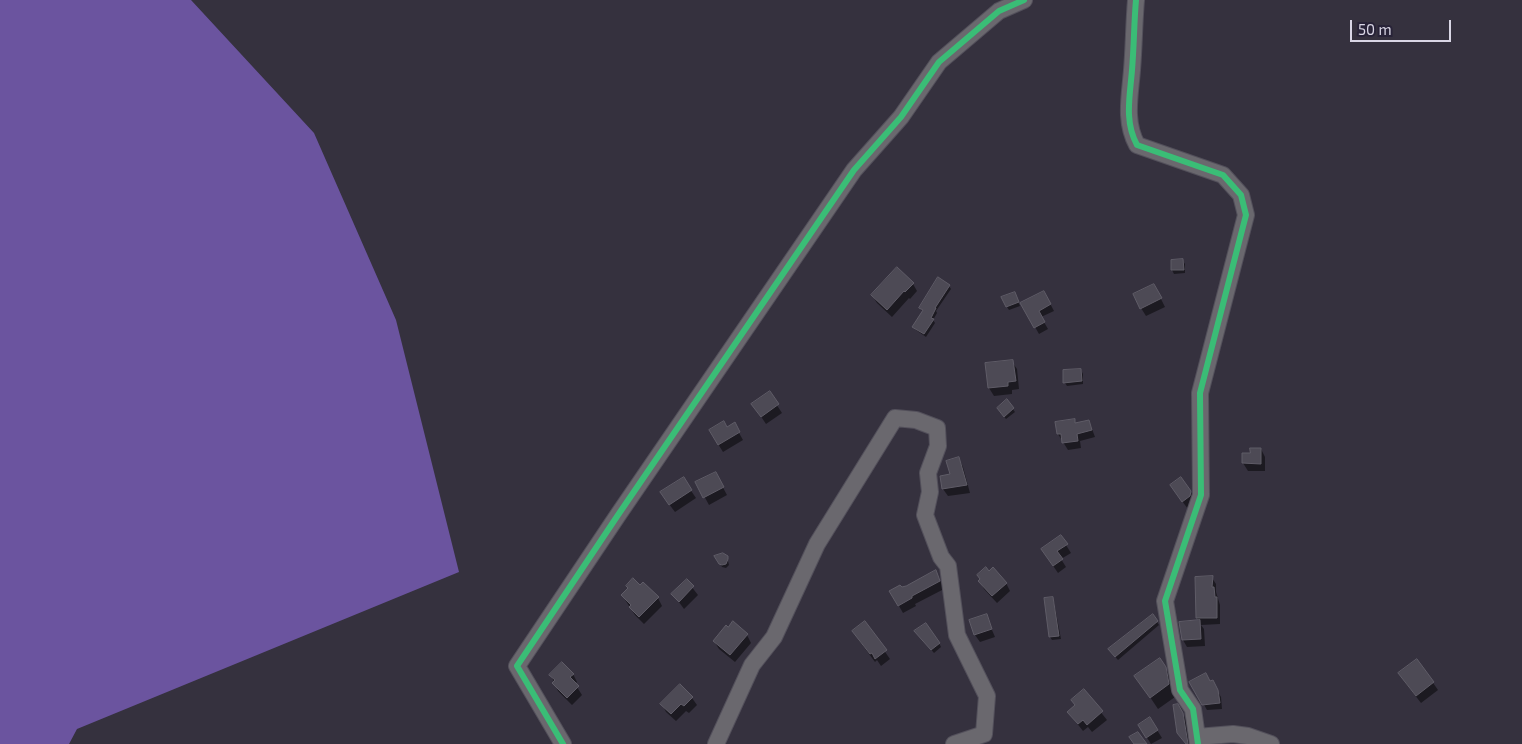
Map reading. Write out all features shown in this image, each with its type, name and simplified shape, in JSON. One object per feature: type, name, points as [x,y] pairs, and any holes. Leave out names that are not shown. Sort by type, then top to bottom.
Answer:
[{"type":"street","points":[[563,744],[517,666],[613,522],[854,170],[901,117],[939,62],[999,11],[1024,0]]},
{"type":"street","points":[[1136,0],[1128,109],[1130,133],[1137,145],[1223,175],[1241,195],[1246,215],[1200,393],[1201,495],[1165,601],[1180,690],[1193,709],[1198,741],[1233,734],[1248,736],[1271,744]]},
{"type":"street","points":[[716,744],[752,665],[774,637],[817,544],[895,418],[916,420],[937,428],[938,446],[928,473],[930,492],[925,515],[941,557],[948,566],[957,634],[987,696],[984,734],[954,744]]},
{"type":"shaded area","points":[[0,0],[191,0],[314,133],[396,320],[459,572],[77,729],[69,744],[0,744]]},
{"type":"building","points":[[1183,259],[1184,270],[1171,270],[1171,260]]},
{"type":"building","points":[[897,267],[914,283],[887,310],[871,295]]},
{"type":"building","points":[[938,277],[950,285],[935,308],[931,318],[934,319],[924,334],[912,327],[923,310],[919,308]]},
{"type":"building","points":[[1154,284],[1162,298],[1140,309],[1133,294]]},
{"type":"building","points":[[1044,291],[1051,304],[1039,311],[1045,322],[1034,328],[1020,303]]},
{"type":"building","points":[[1015,292],[1019,302],[1006,307],[1001,297]]},
{"type":"building","points":[[1013,360],[1016,381],[1008,382],[1008,386],[988,388],[985,363]]},
{"type":"building","points":[[1081,369],[1082,381],[1063,383],[1063,370]]},
{"type":"building","points":[[770,391],[779,404],[761,417],[751,404]]},
{"type":"building","points":[[1007,399],[1014,408],[1004,417],[997,408]]},
{"type":"building","points":[[1075,419],[1075,423],[1089,420],[1092,430],[1077,434],[1078,441],[1062,443],[1061,434],[1057,434],[1055,422]]},
{"type":"building","points":[[724,421],[727,427],[735,422],[740,432],[718,445],[709,430]]},
{"type":"building","points":[[1250,448],[1261,448],[1261,464],[1242,463],[1242,453],[1250,453]]},
{"type":"building","points":[[959,457],[967,485],[942,489],[940,476],[950,474],[946,461]]},
{"type":"building","points":[[716,472],[724,487],[703,498],[695,482]]},
{"type":"building","points":[[684,477],[692,490],[669,505],[660,492]]},
{"type":"building","points":[[1181,477],[1191,491],[1190,496],[1182,502],[1170,485]]},
{"type":"building","points":[[1061,535],[1068,544],[1057,551],[1063,559],[1053,566],[1041,549]]},
{"type":"building","points":[[723,553],[728,556],[728,559],[726,564],[722,565],[719,564],[714,556]]},
{"type":"building","points":[[986,567],[989,571],[993,567],[1007,583],[992,596],[978,581],[980,579],[977,575]]},
{"type":"building","points":[[936,570],[940,581],[898,606],[889,591],[900,585],[902,587],[906,586]]},
{"type":"building","points":[[1213,576],[1212,587],[1214,587],[1215,597],[1217,597],[1217,618],[1196,618],[1195,577]]},
{"type":"building","points":[[633,578],[640,585],[643,582],[659,597],[639,617],[621,595],[628,588],[626,586]]},
{"type":"building","points":[[687,579],[694,586],[679,602],[671,594]]},
{"type":"building","points":[[1053,597],[1059,636],[1049,637],[1044,598]]},
{"type":"building","points":[[987,614],[992,629],[974,635],[969,620]]},
{"type":"building","points":[[1153,614],[1158,621],[1115,657],[1108,649]]},
{"type":"building","points":[[1200,620],[1201,639],[1182,640],[1179,622]]},
{"type":"building","points":[[733,621],[748,634],[730,655],[713,641],[726,625],[728,627]]},
{"type":"building","points":[[865,621],[887,650],[875,659],[852,631]]},
{"type":"building","points":[[926,623],[940,643],[931,650],[914,631]]},
{"type":"building","points":[[1160,658],[1166,667],[1169,684],[1150,698],[1134,676]]},
{"type":"building","points":[[1417,659],[1434,682],[1416,696],[1398,673]]},
{"type":"building","points":[[562,662],[574,674],[570,677],[579,686],[567,698],[552,683],[555,680],[549,675]]},
{"type":"building","points":[[1206,673],[1210,681],[1213,680],[1218,690],[1220,703],[1202,705],[1189,682]]},
{"type":"building","points":[[680,684],[693,697],[684,706],[681,704],[671,714],[660,704]]},
{"type":"building","points":[[1084,689],[1103,711],[1087,725],[1083,720],[1078,724],[1067,712],[1075,705],[1071,700]]},
{"type":"building","points":[[1178,704],[1183,713],[1188,744],[1177,733],[1173,705]]},
{"type":"building","points":[[1150,717],[1158,730],[1146,738],[1138,725]]},
{"type":"building","points":[[1138,732],[1147,744],[1134,744],[1129,737]]},
{"type":"cycle path","points":[[563,744],[517,666],[854,170],[901,117],[939,62],[999,11],[1024,0]]},
{"type":"cycle path","points":[[1136,0],[1129,118],[1130,127],[1137,145],[1223,175],[1241,195],[1246,215],[1200,393],[1201,495],[1165,601],[1180,690],[1193,709],[1198,744]]}]
